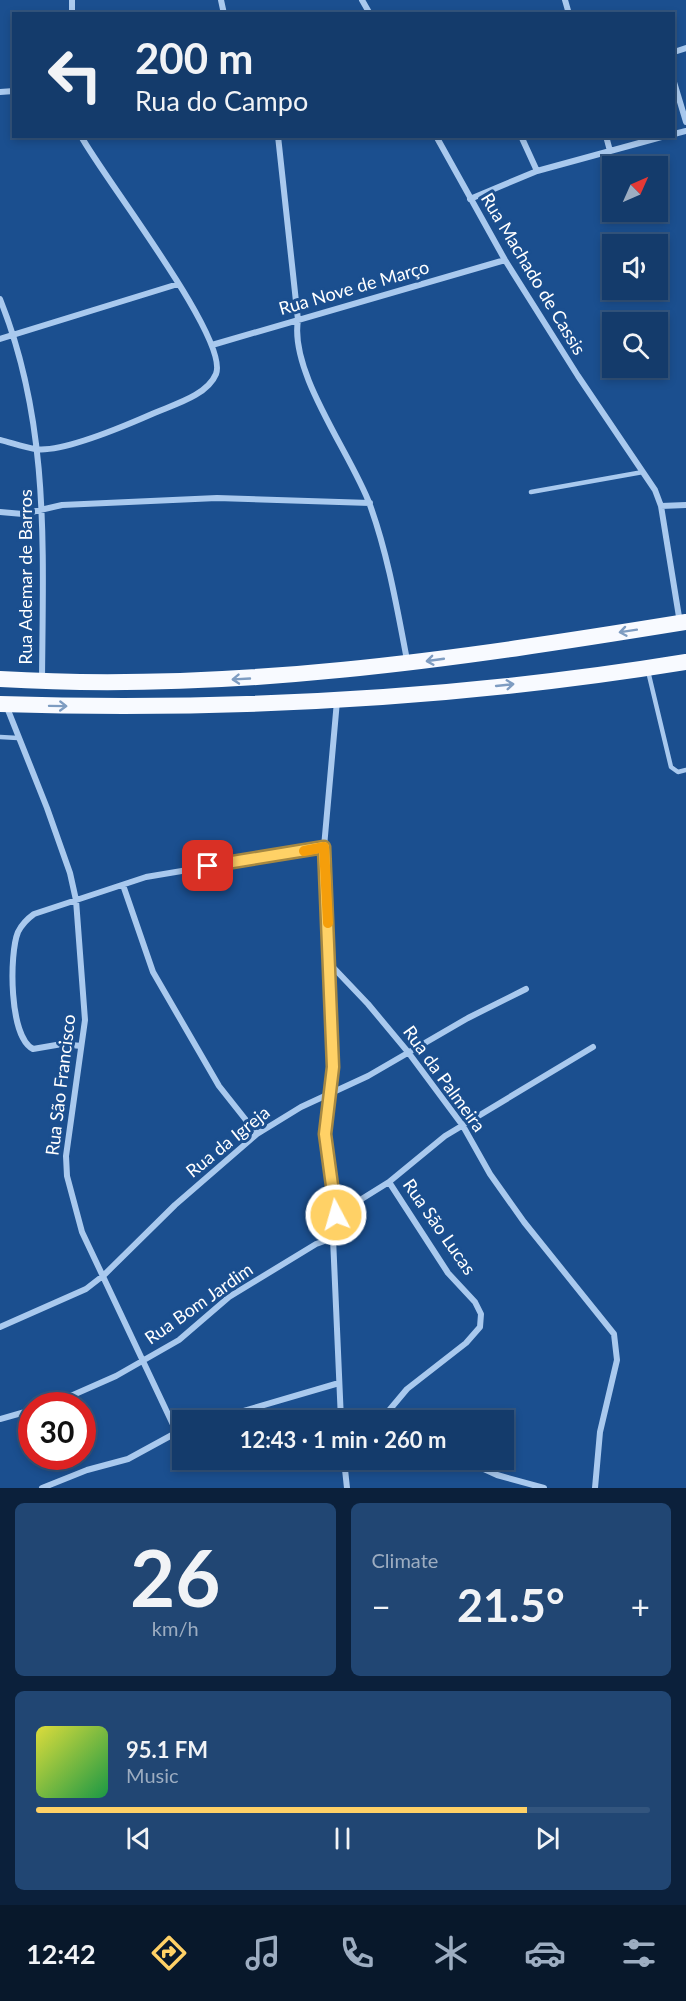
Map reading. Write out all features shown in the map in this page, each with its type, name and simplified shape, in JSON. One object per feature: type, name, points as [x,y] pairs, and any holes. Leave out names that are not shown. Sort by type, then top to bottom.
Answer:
[{"type":"highway","points":[[0,679],[182,682],[279,677],[408,664],[683,623]]},
{"type":"highway","points":[[3,704],[87,706],[337,700],[686,662]]},
{"type":"street","points":[[675,85],[686,122]]},
{"type":"street","points":[[0,440],[37,450],[96,437],[196,394],[210,383],[216,374],[218,362],[212,345],[178,284],[147,232],[107,179],[82,138]]},
{"type":"street","points":[[278,138],[300,355],[324,415],[369,503],[393,584],[408,664]]},
{"type":"street","name":"Rua Machado de Cassis","points":[[437,138],[505,260],[578,376],[643,472],[661,506],[683,623]]},
{"type":"street","points":[[522,138],[537,171]]},
{"type":"street","points":[[607,138],[610,150]]},
{"type":"street","points":[[470,199],[537,171],[657,138]]},
{"type":"street","name":"Rua Nove de Março","points":[[212,345],[505,260]]},
{"type":"street","points":[[0,339],[178,284]]},
{"type":"street","name":"Rua Ademar de Barros","points":[[0,299],[15,335],[29,389],[44,510],[42,681]]},
{"type":"street","points":[[0,512],[23,514],[62,505],[218,498],[369,503]]},
{"type":"street","points":[[661,506],[686,505]]},
{"type":"street","points":[[337,700],[324,847],[333,1067],[325,1134],[336,1215],[333,1238],[340,1410]]},
{"type":"street","name":"Rua São Francisco","points":[[3,704],[47,808],[70,873],[76,900],[85,1020],[67,1141],[67,1176],[82,1232],[172,1415]]},
{"type":"street","points":[[81,1046],[62,1044],[33,1050],[27,1046],[20,1027],[12,973],[15,944],[22,924],[40,910],[156,876],[324,847]]},
{"type":"street","points":[[123,885],[153,972],[208,1068],[240,1115],[257,1134]]},
{"type":"street","name":"Rua da Palmeira","points":[[329,963],[368,1004],[408,1052],[463,1126],[490,1174],[524,1222],[614,1334],[617,1360],[600,1432],[595,1488]]},
{"type":"street","name":"Rua da Igreja","points":[[0,1327],[75,1295],[104,1275],[175,1204],[257,1134],[301,1107],[328,1095],[526,989]]},
{"type":"street","points":[[336,1215],[389,1182],[427,1150],[463,1126],[593,1047]]},
{"type":"street","name":"Rua São Lucas","points":[[389,1182],[448,1273],[475,1302],[481,1314],[480,1327],[466,1343],[407,1389],[389,1410]]},
{"type":"street","name":"Rua Bom Jardim","points":[[80,1392],[116,1376],[179,1340],[229,1297],[316,1244],[333,1238]]},
{"type":"street","points":[[247,1410],[339,1383]]},
{"type":"street","points":[[0,1419],[18,1414]]},
{"type":"street","points":[[42,1488],[87,1470],[128,1459],[156,1446],[172,1435]]},
{"type":"street","points":[[345,1470],[347,1488]]},
{"type":"street","points":[[486,1470],[544,1488]]},
{"type":"lane","points":[[531,492],[643,472]]},
{"type":"lane","points":[[647,668],[671,767],[678,772],[686,770]]},
{"type":"lane","points":[[0,737],[18,738]]},
{"type":"slow traffic","points":[[304,851],[324,847],[328,923]]},
{"type":"route","points":[[208,866],[324,847],[333,1044],[333,1067],[325,1134],[336,1215]]}]
